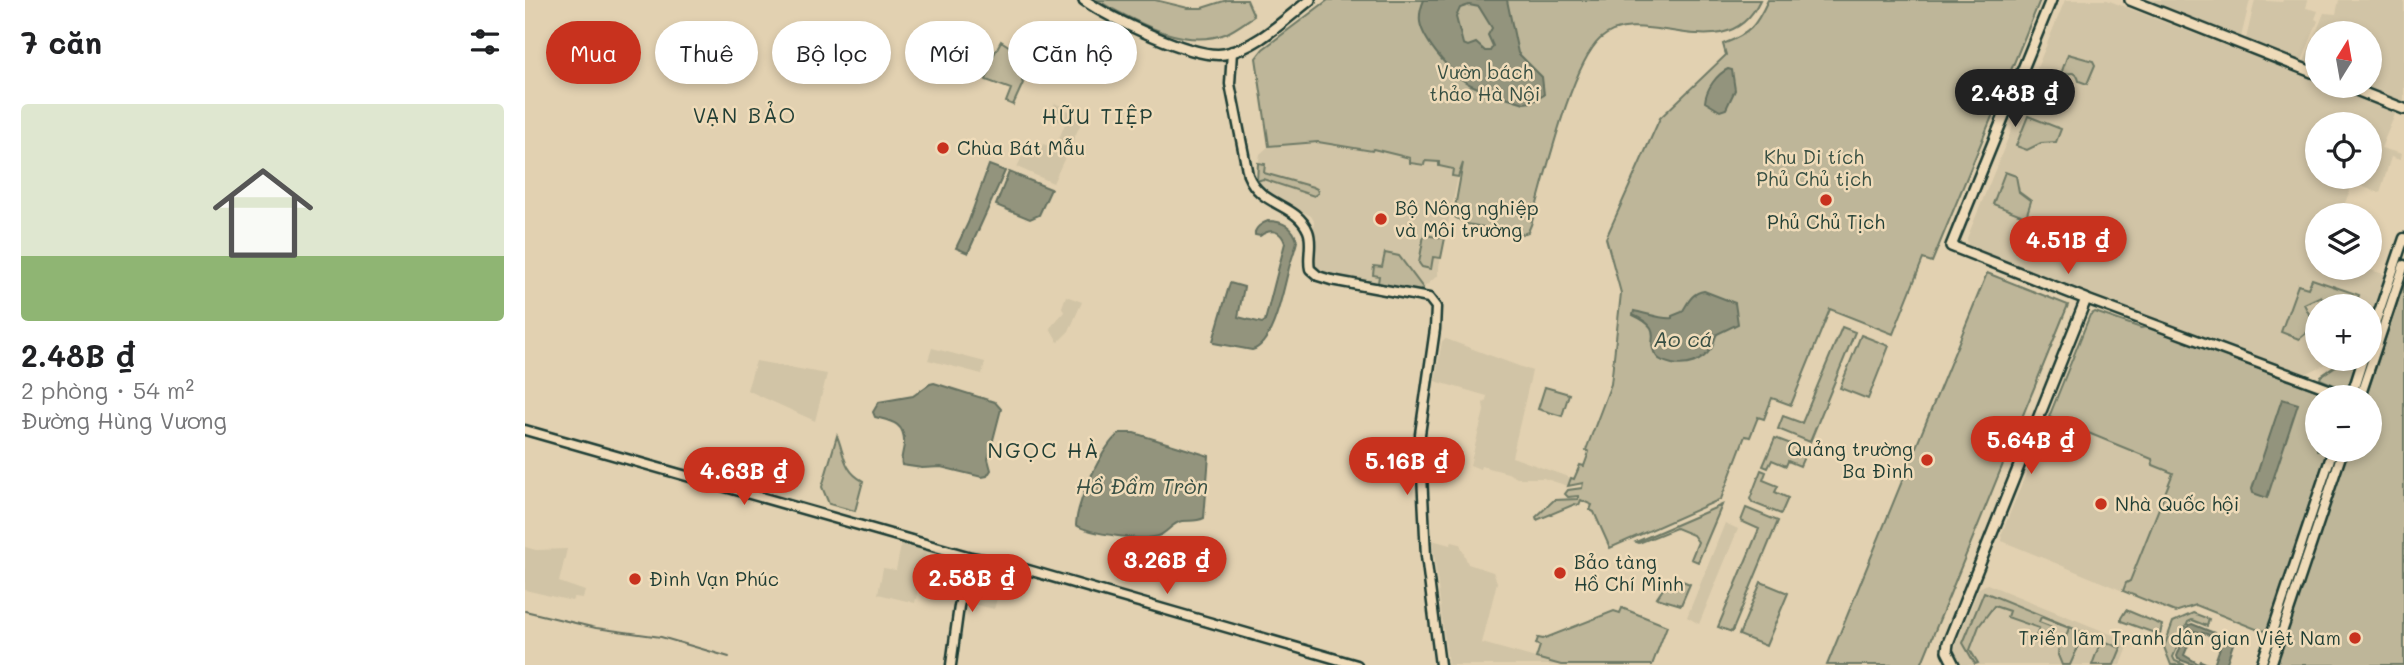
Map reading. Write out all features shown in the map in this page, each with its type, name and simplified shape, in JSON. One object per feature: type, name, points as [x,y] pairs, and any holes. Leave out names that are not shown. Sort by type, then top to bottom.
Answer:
[{"type":"main road","points":[[1083,0],[1160,39],[1214,54],[1232,51],[1254,42],[1310,0]]},
{"type":"main road","points":[[1954,665],[1947,651],[1948,643],[2086,299],[1951,246],[2052,0]]},
{"type":"main road","points":[[2130,0],[2305,69]]},
{"type":"main road","points":[[2376,98],[2404,109]]},
{"type":"street","points":[[1232,51],[1230,84],[1248,176],[1259,194],[1303,221],[1310,236],[1310,269],[1318,276],[1331,280],[1429,298],[1436,307],[1420,434],[1426,556],[1440,665]]},
{"type":"street","points":[[2382,303],[2404,238]]},
{"type":"street","points":[[2364,385],[2404,265]]},
{"type":"street","points":[[2086,299],[2318,385]]},
{"type":"street","points":[[525,430],[971,557],[1005,563],[1357,665]]},
{"type":"street","points":[[2260,665],[2329,462]]},
{"type":"street","points":[[2271,665],[2339,462]]},
{"type":"street","points":[[950,665],[959,606],[971,557]]},
{"type":"shaded area","points":[[2065,0],[2107,0],[2305,76],[2305,98],[2360,98],[2396,112],[2382,146],[2382,112],[2305,112],[2305,189],[2351,189],[2345,203],[2305,203],[2305,280],[2382,280],[2382,273],[2387,275],[2381,294],[2305,294],[2305,371],[2311,371],[2305,374],[1974,250],[1968,245],[1967,238]]},
{"type":"shaded area","points":[[2149,0],[2250,0],[2241,37]]},
{"type":"shaded area","points":[[2255,0],[2308,0],[2306,8],[2318,11],[2315,19],[2318,21],[2305,21],[2305,54],[2302,61],[2246,39]]},
{"type":"shaded area","points":[[2339,0],[2404,0],[2404,102],[2382,93],[2382,21],[2321,21],[2324,13],[2336,14]]},
{"type":"shaded area","points":[[1055,103],[1083,119],[1053,183],[1017,167],[1022,157],[1026,158],[1029,150],[1038,154],[1043,144],[1055,148],[1065,124],[1048,115]]},
{"type":"shaded area","name":"Bộ Nông nghiệp và Môi trường","points":[[1318,142],[1461,163],[1437,276],[1419,292],[1329,274],[1314,266],[1314,221],[1311,216],[1262,191],[1257,185],[1260,154],[1269,146]]},
{"type":"shaded area","points":[[2382,148],[2402,154],[2400,160],[2391,157],[2382,186]]},
{"type":"shaded area","points":[[1066,296],[1082,302],[1069,331],[1058,342],[1050,328],[1064,312],[1062,307]]},
{"type":"shaded area","points":[[1446,339],[1532,371],[1512,457],[1571,478],[1568,486],[1543,478],[1517,478],[1508,473],[1470,465],[1484,411],[1483,402],[1485,403],[1487,396],[1435,381],[1442,341]]},
{"type":"shaded area","points":[[932,348],[985,362],[982,374],[928,360]]},
{"type":"shaded area","points":[[756,361],[827,374],[815,421],[747,390]]},
{"type":"shaded area","name":"Nhà Quốc hội","points":[[2049,417],[2153,459],[2153,465],[2173,473],[2130,581],[2126,583],[2123,591],[2002,541],[2001,535]]},
{"type":"shaded area","points":[[1725,523],[1738,529],[1699,624],[1687,617]]},
{"type":"shaded area","points":[[1432,540],[1450,545],[1452,542],[1460,544],[1468,564],[1493,572],[1497,582],[1482,643],[1561,665],[1448,665]]},
{"type":"shaded area","points":[[902,541],[927,547],[915,603],[878,594],[883,568],[896,570]]},
{"type":"shaded area","points":[[525,547],[536,550],[567,549],[559,582],[585,591],[583,598],[574,597],[572,601],[525,590]]},
{"type":"shaded area","points":[[992,566],[1005,569],[994,609],[965,602],[972,576]]},
{"type":"shaded area","points":[[1987,584],[2130,642],[2121,665],[1962,665],[1955,651],[1956,644],[1979,588]]},
{"type":"green space","points":[[1096,0],[1155,0],[1188,8],[1202,8],[1227,0],[1247,0],[1254,16],[1225,34],[1192,38],[1159,31]]},
{"type":"green space","name":"Vườn bách thảo Hà Nội","points":[[1328,0],[1760,0],[1745,21],[1727,32],[1683,33],[1638,27],[1618,29],[1600,39],[1589,53],[1568,99],[1531,225],[1528,232],[1523,234],[1467,224],[1455,217],[1463,163],[1458,177],[1452,176],[1453,169],[1439,166],[1439,162],[1425,161],[1424,165],[1410,163],[1410,158],[1373,149],[1372,151],[1318,142],[1269,146],[1256,58],[1263,49]]},
{"type":"green space","name":"Khu Di tích Phủ Chủ tịch","points":[[1768,0],[2040,0],[1932,262],[1923,259],[1893,334],[1830,309],[1791,405],[1772,398],[1764,419],[1758,417],[1750,437],[1745,436],[1721,499],[1610,548],[1594,512],[1590,510],[1592,505],[1581,500],[1579,505],[1575,504],[1537,520],[1536,517],[1554,500],[1578,499],[1578,496],[1568,497],[1565,494],[1568,490],[1582,488],[1583,483],[1568,486],[1580,465],[1584,466],[1589,452],[1586,450],[1611,384],[1621,293],[1606,238],[1660,118],[1726,55],[1723,44],[1740,37],[1751,28]]},
{"type":"green space","points":[[1001,41],[1008,46],[1008,84],[1023,84],[1013,105],[1006,102],[1011,89],[994,83],[994,54]]},
{"type":"green space","points":[[2068,54],[2093,61],[2095,65],[2087,84],[2079,81],[2074,73],[2061,74]]},
{"type":"green space","points":[[2028,116],[2061,129],[2056,142],[2041,143],[2027,150],[2016,146]]},
{"type":"green space","points":[[1258,163],[1265,164],[1264,173],[1313,187],[1318,193],[1314,196],[1263,179],[1257,181]]},
{"type":"green space","points":[[2005,172],[2016,176],[2019,192],[2031,201],[2026,217],[1993,204]]},
{"type":"green space","points":[[1424,235],[1445,238],[1441,258],[1433,257],[1431,269],[1422,267],[1419,263]]},
{"type":"green space","points":[[1385,253],[1399,256],[1423,288],[1419,292],[1378,283],[1379,276],[1373,275],[1374,266],[1382,267]]},
{"type":"green space","name":"Quảng trường Ba Đình","points":[[1987,273],[2068,305],[1921,665],[1827,665]]},
{"type":"green space","points":[[2312,280],[2315,280],[2356,294],[2305,294],[2305,334],[2299,339],[2281,332],[2298,285],[2308,288]]},
{"type":"green space","points":[[2404,282],[2404,665],[2276,665],[2344,462],[2382,462],[2382,385],[2370,385],[2375,371],[2382,371],[2382,349]]},
{"type":"green space","points":[[2095,312],[2141,328],[2148,327],[2305,386],[2305,462],[2324,462],[2268,630],[2261,631],[2196,605],[2175,612],[2123,591],[2126,583],[2130,581],[2173,473],[2153,465],[2152,459],[2049,417],[2090,315]]},
{"type":"green space","points":[[1842,327],[1855,332],[1810,442],[1778,429],[1783,416],[1802,423]]},
{"type":"green space","points":[[1861,335],[1889,346],[1868,399],[1840,388]]},
{"type":"green space","points":[[2328,371],[2354,371],[2349,385],[2334,385],[2320,379]]},
{"type":"green space","points":[[1545,387],[1569,394],[1562,416],[1538,409]]},
{"type":"green space","points":[[837,436],[848,467],[863,481],[855,511],[829,504],[822,487]]},
{"type":"green space","points":[[1775,438],[1807,450],[1800,466],[1788,461],[1786,466],[1772,460],[1768,468],[1763,466]]},
{"type":"green space","points":[[1761,470],[1766,472],[1763,480],[1778,486],[1775,492],[1788,498],[1781,514],[1753,503],[1750,499]]},
{"type":"green space","points":[[1722,505],[1698,562],[1691,559],[1698,542],[1693,535],[1676,528],[1636,542]]},
{"type":"green space","points":[[1746,508],[1778,521],[1732,632],[1718,627],[1759,529],[1741,521]]},
{"type":"green space","points":[[1668,579],[1676,584],[1680,580],[1690,584],[1681,605],[1657,598],[1663,589],[1660,588],[1661,582],[1665,583]]},
{"type":"green space","points":[[1761,582],[1788,593],[1766,646],[1739,635]]},
{"type":"green space","points":[[1984,592],[2121,648],[2114,665],[2092,665],[2100,643],[2083,636],[2070,665],[2062,665],[2058,655],[2059,642],[2063,644],[2069,628],[2041,617],[2039,622],[2052,627],[2054,637],[2050,644],[2043,645],[2034,642],[2039,628],[2007,617],[2009,611],[1994,606],[1979,626],[1970,650],[1978,663],[1975,664],[1963,643]]},
{"type":"green space","points":[[1622,608],[1667,626],[1652,665],[1561,665],[1536,658],[1540,646],[1536,644],[1538,638],[1543,639],[1614,611],[1620,613]]},
{"type":"green space","points":[[2126,610],[2162,625],[2160,635],[2121,621]]},
{"type":"green space","points":[[2193,613],[2209,619],[2207,626],[2192,620],[2188,622],[2173,657],[2175,661],[2185,665],[2171,665],[2164,647],[2173,622]]},
{"type":"water","points":[[1424,0],[1507,0],[1518,53],[1542,77],[1544,95],[1524,103],[1464,81],[1440,58],[1422,30],[1420,13]],"holes":[[[1469,5],[1479,7],[1492,28],[1488,35],[1493,46],[1490,51],[1485,51],[1476,43],[1468,46],[1463,44],[1456,17],[1460,8]]]},
{"type":"water","points":[[1728,69],[1732,70],[1735,90],[1726,109],[1720,111],[1705,102],[1713,82]]},
{"type":"water","points":[[989,165],[1005,171],[968,253],[956,248]]},
{"type":"water","points":[[1009,172],[1051,189],[1039,215],[1030,219],[996,205]]},
{"type":"water","points":[[1268,221],[1286,225],[1297,241],[1271,328],[1266,338],[1252,350],[1214,343],[1230,283],[1244,287],[1238,317],[1262,323],[1265,321],[1285,243],[1281,235],[1275,232],[1255,235],[1257,228]]},
{"type":"water","name":"Ao cá","points":[[1704,291],[1735,303],[1738,324],[1717,334],[1707,354],[1694,362],[1678,365],[1660,360],[1653,351],[1650,326],[1633,315],[1634,311],[1672,318],[1682,312],[1693,296]]},
{"type":"water","points":[[934,383],[995,402],[1001,409],[988,459],[991,470],[987,476],[941,467],[902,465],[902,431],[895,424],[875,417],[873,412],[879,402],[913,396]]},
{"type":"water","points":[[2282,399],[2298,404],[2267,498],[2253,493],[2252,489]]},
{"type":"water","name":"Hồ Đầm Tròn","points":[[1120,433],[1134,433],[1209,456],[1204,518],[1178,522],[1161,535],[1150,537],[1104,534],[1076,525],[1092,475],[1106,450]]},
{"type":"water","points":[[2189,625],[2234,641],[2226,665],[2214,665],[2222,642],[2194,631],[2184,655],[2199,664],[2201,661],[2210,665],[2194,665],[2178,659]]},
{"type":"waterway","points":[[525,611],[596,628],[661,637],[729,657]]},
{"type":"place","name":"Chùa Bát Mẫu","points":[[943,148]]},
{"type":"place","name":"Phủ Chủ Tịch","points":[[1826,200]]},
{"type":"place","name":"Bộ Nông nghiệp và Môi trường","points":[[1381,219]]},
{"type":"place","name":"Quảng trường Ba Đình","points":[[1927,460]]},
{"type":"place","name":"Nhà Quốc hội","points":[[2101,504]]},
{"type":"place","name":"Bảo tàng Hồ Chí Minh","points":[[1560,573]]},
{"type":"place","name":"Đình Vạn Phúc","points":[[635,579]]},
{"type":"place","name":"Triển lãm Tranh dân gian Việt Nam","points":[[2355,638]]},
{"type":"district","name":"VẠN BẢO","points":[[745,116]]},
{"type":"district","name":"HỮU TIỆP","points":[[1098,117]]},
{"type":"district","name":"NGỌC HÀ","points":[[1044,451]]}]
